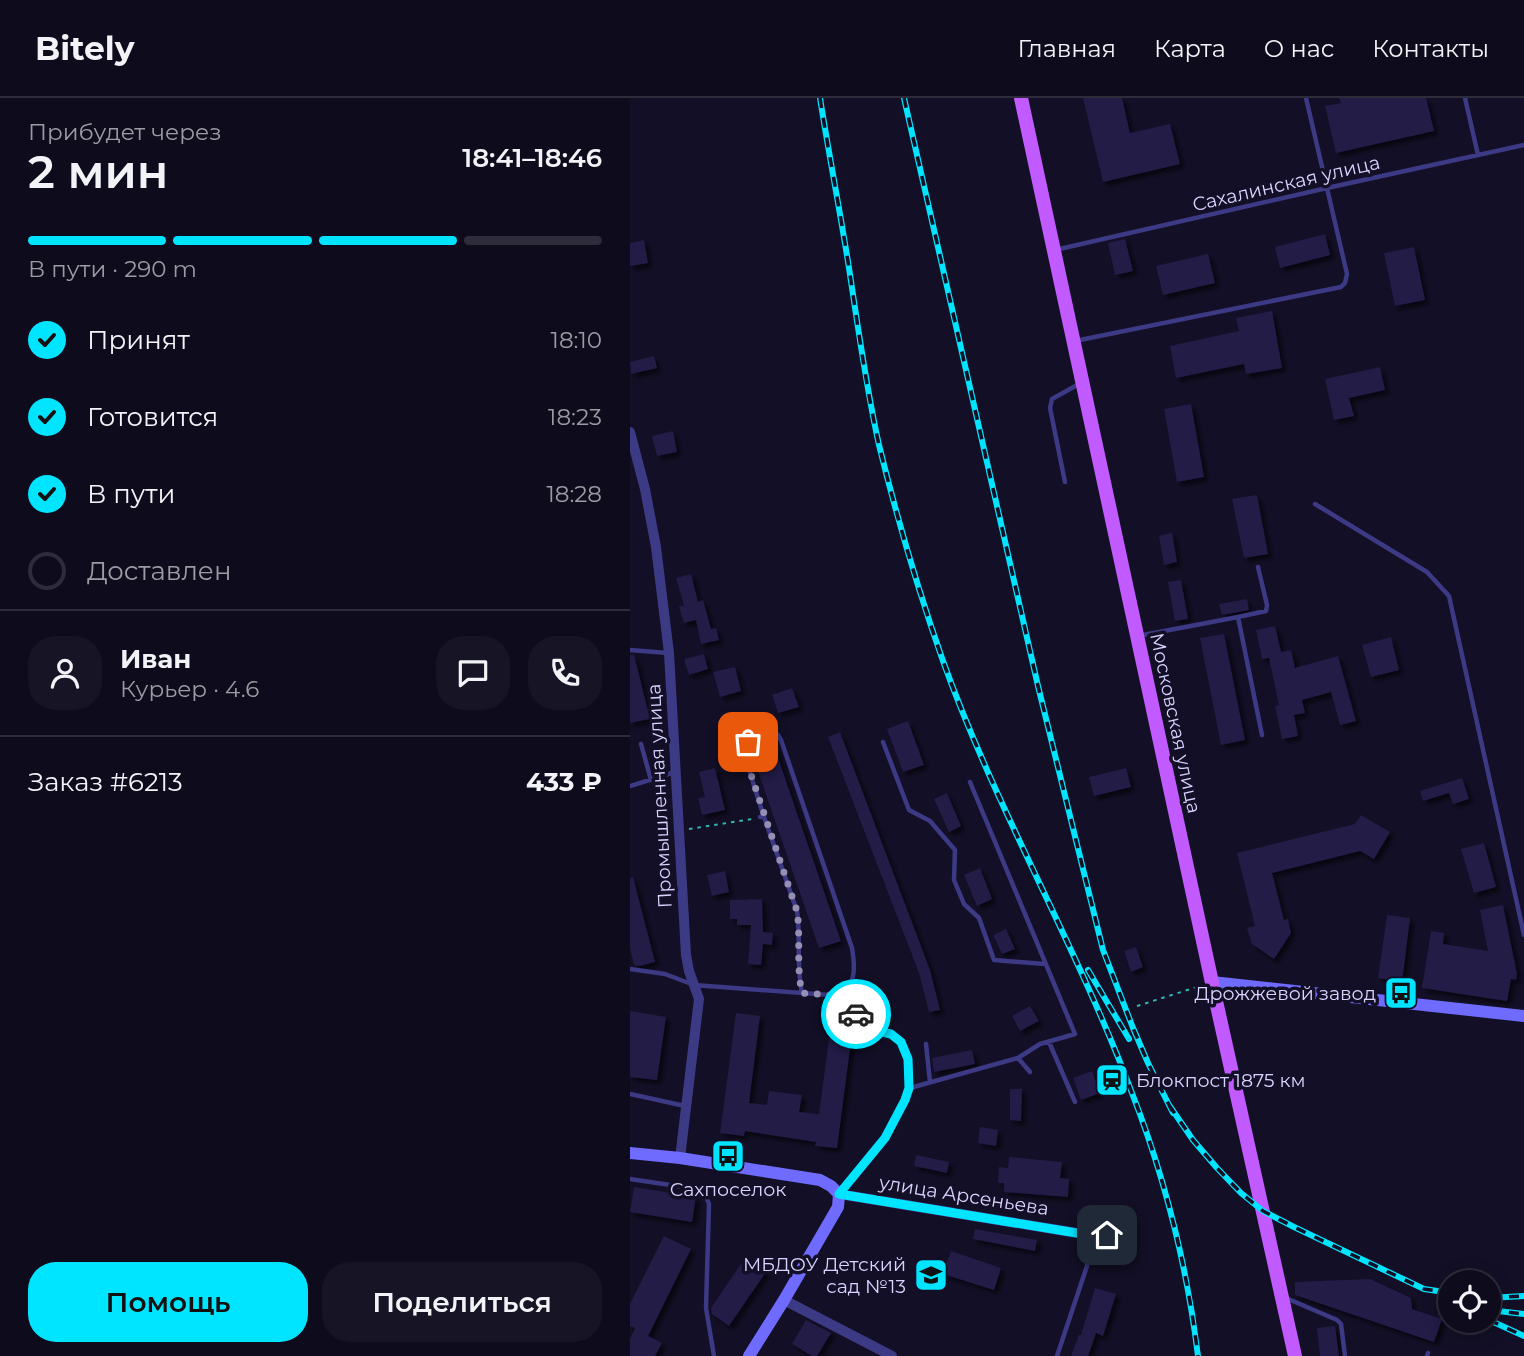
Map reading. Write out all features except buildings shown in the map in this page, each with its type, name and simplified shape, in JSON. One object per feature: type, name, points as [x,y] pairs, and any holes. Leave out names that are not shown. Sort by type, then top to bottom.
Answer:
[{"type":"main road","name":"Московская улица","points":[[1021,98],[1295,1356]]},
{"type":"street","name":"Промышленная улица","points":[[630,432],[656,547],[669,653],[686,955],[699,999],[680,1158]]},
{"type":"street","points":[[1212,982],[1524,1016]]},
{"type":"street","name":"улица Арсеньева","points":[[630,1153],[820,1180],[839,1194],[1083,1234],[1131,1235]]},
{"type":"street","points":[[748,1356],[838,1207],[839,1194]]},
{"type":"street","points":[[784,1300],[892,1356]]},
{"type":"lane","points":[[1074,341],[1341,287],[1345,283],[1347,274],[1306,98]]},
{"type":"lane","points":[[1465,98],[1478,155]]},
{"type":"lane","name":"Сахалинская улица","points":[[1054,251],[1524,145]]},
{"type":"lane","points":[[1065,482],[1050,402],[1083,382]]},
{"type":"lane","points":[[1315,504],[1427,572],[1449,596],[1524,935]]},
{"type":"lane","points":[[1137,636],[1266,611],[1258,567]]},
{"type":"lane","points":[[1238,617],[1262,735]]},
{"type":"lane","points":[[630,650],[669,653]]},
{"type":"lane","points":[[802,993],[797,911],[762,817],[743,751],[748,742],[774,734],[781,740],[852,948],[854,976],[850,988],[843,996]]},
{"type":"lane","points":[[883,742],[909,810],[930,821],[955,850],[954,880],[964,904],[979,918],[994,960],[1045,964]]},
{"type":"lane","points":[[641,744],[651,780]]},
{"type":"lane","points":[[630,786],[675,772]]},
{"type":"lane","points":[[909,1088],[1018,1058],[1040,1044],[1075,1034],[970,782]]},
{"type":"lane","points":[[630,969],[665,974],[694,985],[843,996]]},
{"type":"lane","points":[[839,1194],[885,1138],[909,1088],[908,1059],[901,1042],[891,1034],[872,1030],[860,1022],[843,996]]},
{"type":"lane","points":[[1049,1042],[1075,1102]]},
{"type":"lane","points":[[926,1044],[930,1082]]},
{"type":"lane","points":[[1018,1058],[1030,1072]]},
{"type":"lane","points":[[630,1094],[686,1106]]},
{"type":"lane","points":[[630,1179],[697,1189],[705,1194],[709,1204],[706,1308],[714,1356]]},
{"type":"lane","points":[[1057,1356],[1087,1266],[1088,1253],[1083,1234]]},
{"type":"lane","points":[[1282,1297],[1338,1320],[1341,1324],[1345,1356]]},
{"type":"path","points":[[678,831],[762,817]]},
{"type":"path","points":[[1137,1006],[1212,982]]},
{"type":"railway","points":[[820,98],[874,423],[908,554],[964,716],[1087,984],[1144,1125],[1181,1256],[1198,1356]]},
{"type":"railway","points":[[904,98],[1038,686],[1103,950],[1148,1063],[1173,1113]]},
{"type":"railway","points":[[1088,970],[1129,1039]]},
{"type":"railway","points":[[1169,1105],[1193,1140],[1217,1168],[1263,1211],[1424,1289],[1438,1291]]},
{"type":"railway","points":[[1501,1297],[1524,1296]]},
{"type":"railway","points":[[1501,1311],[1524,1314]]},
{"type":"railway","points":[[1501,1325],[1524,1336]]},
{"type":"way so far","points":[[748,742],[743,751],[797,911],[799,981],[802,993],[843,996],[856,1014]]},
{"type":"place","name":"Дрожжевой завод","points":[[1401,993]]},
{"type":"place","name":"Блокпост 1875 км","points":[[1112,1080]]},
{"type":"place","name":"Сахпоселок","points":[[728,1156]]},
{"type":"place","name":"МБДОУ Детский сад №13","points":[[931,1275]]},
{"type":"route","points":[[856,1014],[860,1022],[872,1030],[891,1034],[901,1042],[908,1059],[909,1088],[885,1138],[839,1194],[1083,1234],[1107,1235]]}]
